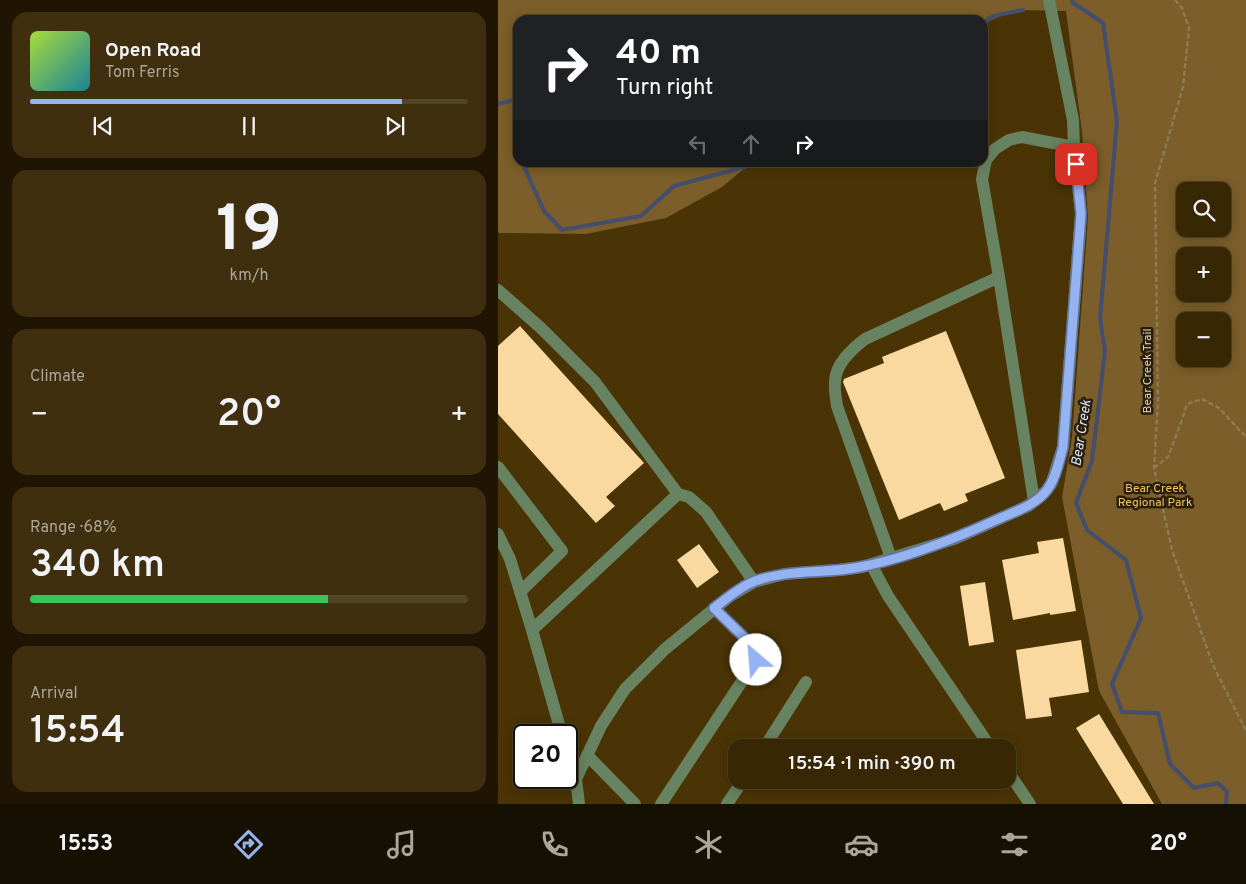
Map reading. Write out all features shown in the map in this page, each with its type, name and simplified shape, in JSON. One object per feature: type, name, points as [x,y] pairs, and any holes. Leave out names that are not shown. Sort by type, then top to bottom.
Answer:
[{"type":"lane","points":[[578,775],[601,726],[625,689],[665,649],[714,608],[754,582],[784,574],[839,570],[871,564],[954,539],[1028,506],[1046,491],[1052,482],[1063,447],[1081,214],[1073,120],[1049,0]]},
{"type":"lane","points":[[988,158],[995,149],[1009,140],[1022,137],[1074,147]]},
{"type":"lane","points":[[985,167],[982,180],[1034,501]]},
{"type":"lane","points":[[892,558],[837,406],[834,381],[839,367],[853,348],[865,339],[999,277]]},
{"type":"lane","points":[[498,290],[542,329],[595,382],[678,494],[689,497],[706,512],[754,582]]},
{"type":"lane","points":[[498,467],[562,551],[520,592]]},
{"type":"lane","points":[[532,630],[678,494]]},
{"type":"lane","points":[[498,534],[510,559],[559,724]]},
{"type":"lane","points":[[871,564],[888,596],[985,739]]},
{"type":"lane","points":[[661,804],[756,660],[754,647],[714,608]]},
{"type":"lane","points":[[770,739],[806,682]]},
{"type":"lane","points":[[587,755],[635,804]]},
{"type":"lane","points":[[1016,783],[1030,804]]},
{"type":"lane","points":[[577,789],[579,804]]},
{"type":"lane","points":[[727,804],[737,789]]},
{"type":"path","name":"Bear Creek Trail","points":[[1175,0],[1182,8],[1190,28],[1183,87],[1155,184],[1158,402],[1154,468],[1172,550],[1213,665],[1246,734]]},
{"type":"path","points":[[1154,468],[1168,457],[1187,404],[1202,399],[1219,408],[1246,438]]},
{"type":"green space","name":"Bear Creek Regional Park","points":[[498,0],[1246,0],[1246,804],[1162,804],[1099,691],[1062,497],[1072,438],[1088,217],[1082,132],[1066,11],[1014,10],[988,22],[988,15],[513,15],[513,167],[746,167],[722,187],[666,218],[586,234],[499,233],[498,231]]},
{"type":"building","points":[[520,326],[644,463],[606,497],[615,506],[596,523],[498,414],[498,346]]},
{"type":"building","points":[[946,331],[1005,478],[965,494],[968,501],[944,511],[940,503],[899,520],[843,382],[844,379],[884,363],[882,357]]},
{"type":"building","points":[[1063,538],[1076,611],[1050,615],[1050,613],[1013,620],[1002,560],[1039,553],[1037,542]]},
{"type":"building","points":[[699,544],[719,572],[697,588],[677,560]]},
{"type":"building","points":[[985,582],[994,642],[969,646],[960,586]]},
{"type":"building","points":[[1081,640],[1089,692],[1049,698],[1052,716],[1026,719],[1016,650]]},
{"type":"building","points":[[1099,714],[1154,804],[1123,804],[1076,728]]},
{"type":"waterway","name":"Bear Creek","points":[[1072,2],[1103,23],[1117,121],[1100,319],[1105,351],[1092,461],[1076,503],[1087,530],[1126,560],[1141,618],[1112,684],[1122,712],[1158,713],[1170,764],[1194,788],[1218,783],[1227,792],[1226,804]]},
{"type":"waterway","name":"Bear Creek","points":[[988,20],[993,16],[1023,10]]},
{"type":"waterway","name":"Bear Creek","points":[[498,104],[513,100]]},
{"type":"waterway","name":"Bear Creek","points":[[524,167],[544,211],[562,230],[641,216],[674,186],[744,167]]},
{"type":"route","points":[[756,660],[754,647],[714,608],[730,596],[754,582],[784,574],[862,567],[954,539],[1028,506],[1046,491],[1052,482],[1063,447],[1081,214],[1076,164]]}]
